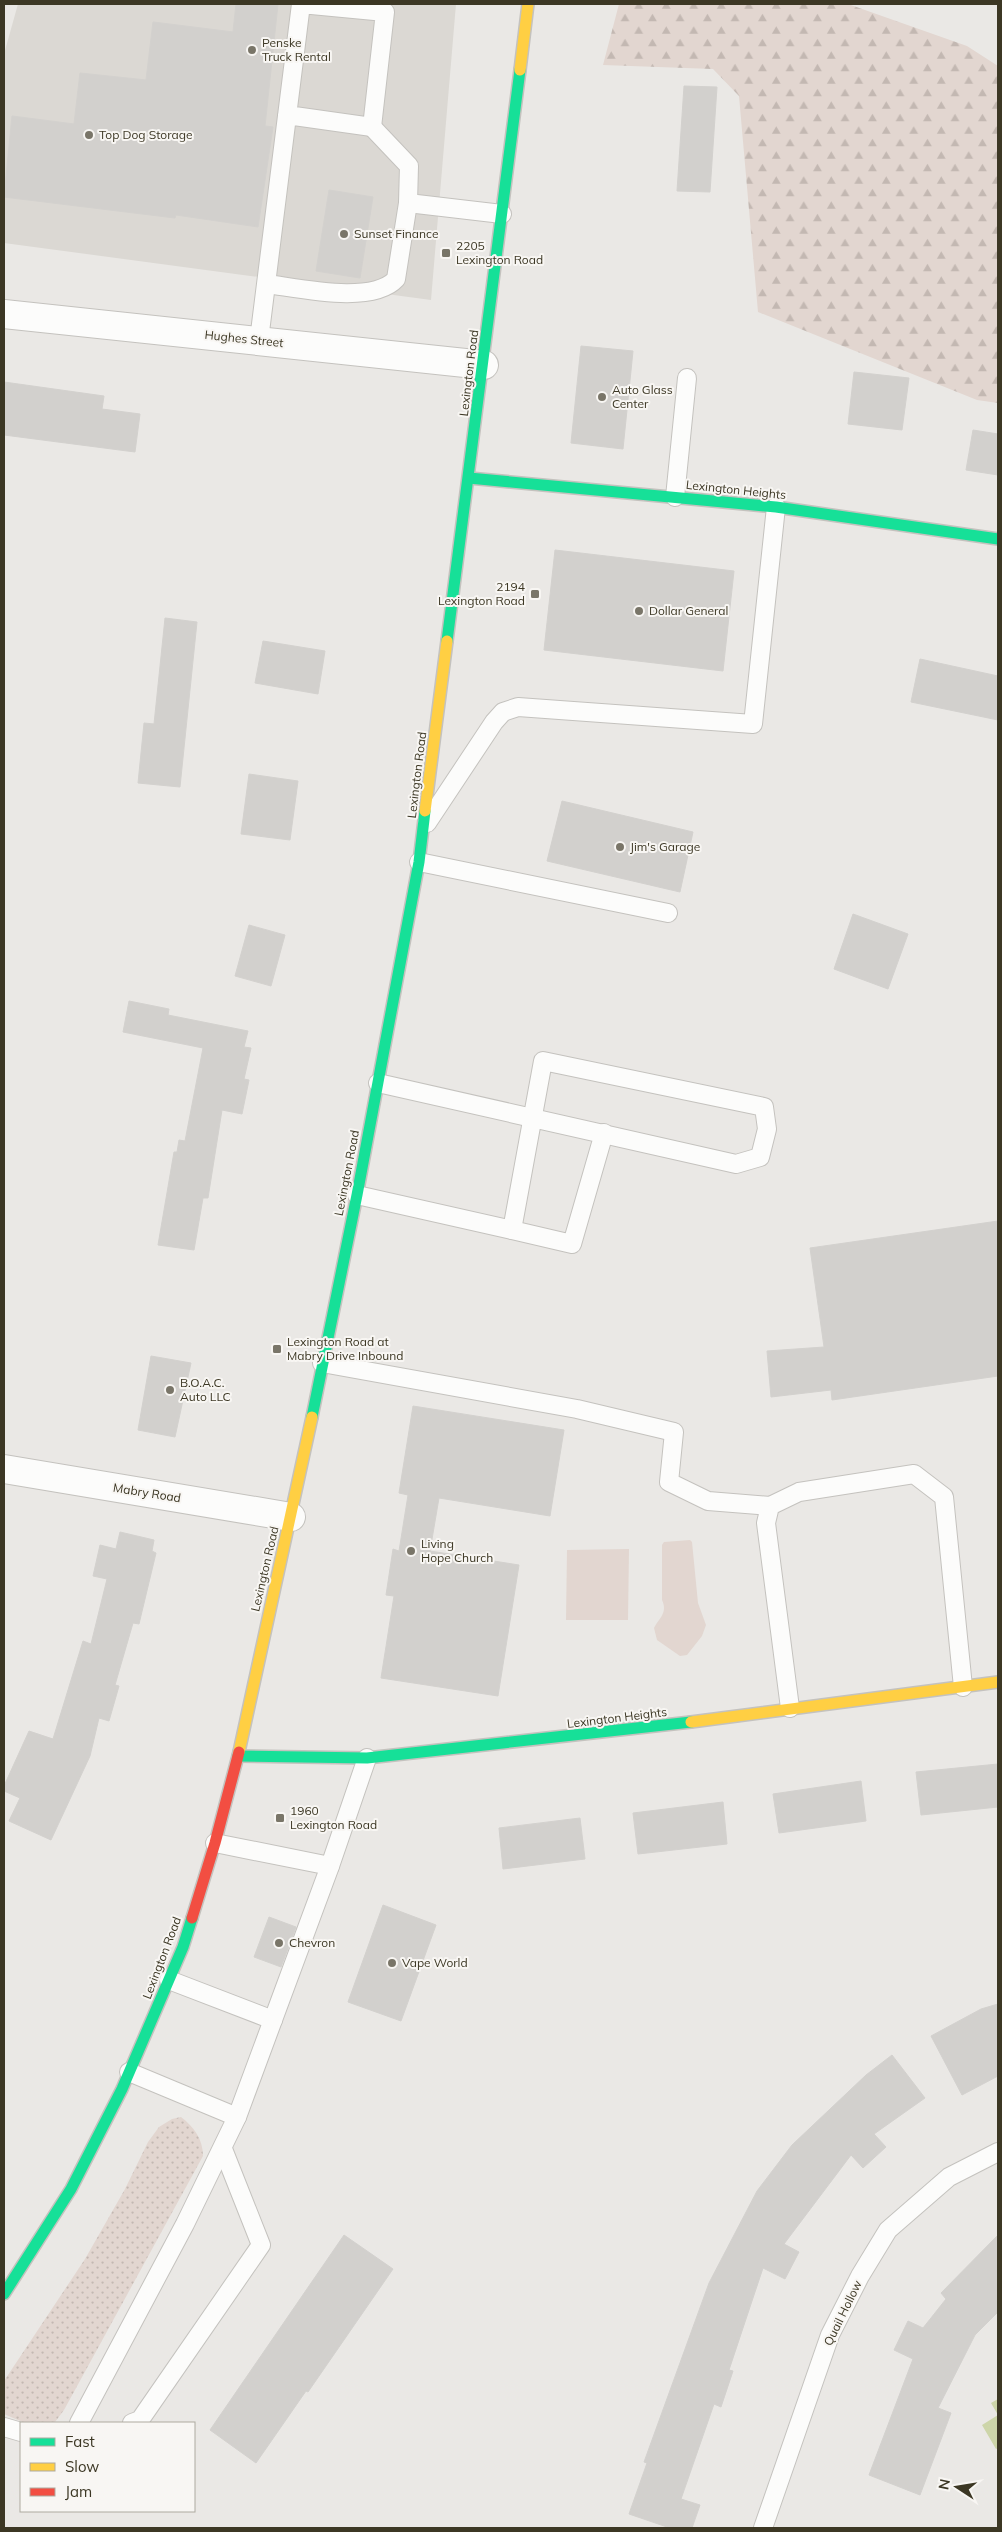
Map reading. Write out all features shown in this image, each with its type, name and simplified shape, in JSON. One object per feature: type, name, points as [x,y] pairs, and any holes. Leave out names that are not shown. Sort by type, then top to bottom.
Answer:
[{"type":"main road","name":"Lexington Road","points":[[4,2294],[71,2188],[129,2072],[183,1947],[238,1756],[291,1517],[357,1195],[419,862],[484,365],[528,4]]},
{"type":"main road","name":"Lexington Heights","points":[[469,478],[776,507],[998,539]]},
{"type":"main road","name":"Lexington Heights","points":[[238,1756],[366,1758],[610,1734],[790,1708],[998,1682]]},
{"type":"street","name":"Hughes Street","points":[[4,314],[484,365]]},
{"type":"street","name":"Mabry Road","points":[[4,1470],[291,1517]]},
{"type":"lane","points":[[259,340],[301,4],[385,12],[372,127]]},
{"type":"lane","points":[[266,284],[338,293],[379,290],[390,286],[396,279],[408,203],[409,166],[372,127],[287,115]]},
{"type":"lane","points":[[408,203],[502,214]]},
{"type":"lane","points":[[675,497],[687,378]]},
{"type":"lane","points":[[424,827],[494,722],[503,712],[518,706],[753,724],[776,507]]},
{"type":"lane","points":[[419,862],[668,913]]},
{"type":"lane","points":[[378,1083],[532,1118],[604,1133],[736,1164],[760,1156],[767,1130],[764,1107],[543,1061],[532,1118],[512,1230]]},
{"type":"lane","points":[[357,1195],[572,1244],[604,1133]]},
{"type":"lane","points":[[322,1363],[577,1409],[674,1432],[669,1482],[708,1501],[770,1506],[799,1492],[914,1474],[944,1497],[963,1687]]},
{"type":"lane","points":[[770,1506],[766,1523],[790,1708]]},
{"type":"lane","points":[[80,2422],[223,2149],[237,2117],[330,1866],[366,1758]]},
{"type":"lane","points":[[214,1843],[330,1866]]},
{"type":"lane","points":[[169,1980],[273,2020]]},
{"type":"lane","points":[[129,2072],[237,2117]]},
{"type":"lane","points":[[135,2422],[140,2420],[261,2245],[223,2149]]},
{"type":"lane","name":"Quail Hollow","points":[[763,2528],[830,2335],[860,2276],[888,2230],[949,2177],[998,2152]]},
{"type":"lane","points":[[4,2428],[20,2432]]},
{"type":"shaded area","points":[[18,4],[456,4],[431,300],[4,243],[4,54]]},
{"type":"shaded area","points":[[998,2399],[998,2415],[991,2403]]},
{"type":"shaded area","points":[[998,2415],[998,2448],[996,2449],[982,2425]]},
{"type":"green space","points":[[619,4],[848,4],[967,46],[998,66],[998,403],[977,400],[758,312],[739,96],[713,69],[603,65]]},
{"type":"green space","points":[[690,1540],[692,1542],[698,1603],[706,1625],[702,1636],[687,1655],[680,1656],[657,1640],[654,1628],[664,1608],[662,1600],[662,1545],[664,1542]]},
{"type":"green space","points":[[629,1549],[628,1620],[566,1620],[567,1550]]},
{"type":"green space","points":[[181,2117],[190,2125],[197,2134],[203,2150],[203,2156],[64,2410],[55,2422],[23,2422],[4,2414],[4,2381],[85,2259],[125,2189],[148,2142],[159,2127],[172,2119]]},
{"type":"building","points":[[236,4],[278,4],[265,126],[273,127],[258,227],[176,215],[175,218],[4,197],[12,116],[74,124],[80,73],[146,80],[153,22],[233,32]]},
{"type":"building","points":[[684,86],[717,87],[710,192],[677,191]]},
{"type":"building","name":"Sunset Finance","points":[[329,190],[373,197],[360,278],[316,271]]},
{"type":"building","name":"Auto Glass Center","points":[[581,346],[633,351],[623,449],[571,443]]},
{"type":"building","points":[[854,372],[909,378],[902,430],[848,424]]},
{"type":"building","points":[[4,382],[104,396],[102,409],[140,414],[135,452],[4,435]]},
{"type":"building","points":[[973,430],[998,434],[998,475],[966,470]]},
{"type":"building","name":"Dollar General","points":[[555,550],[734,571],[723,671],[544,650]]},
{"type":"building","points":[[165,618],[197,622],[180,787],[138,783],[144,723],[154,724]]},
{"type":"building","points":[[263,641],[325,651],[318,694],[255,683]]},
{"type":"building","points":[[920,659],[998,676],[998,720],[911,702]]},
{"type":"building","points":[[249,774],[298,781],[290,840],[241,834]]},
{"type":"building","name":"Jim's Garage","points":[[562,801],[693,832],[680,892],[547,861]]},
{"type":"building","points":[[853,914],[908,934],[888,989],[834,969]]},
{"type":"building","points":[[249,925],[285,935],[271,986],[235,976]]},
{"type":"building","points":[[129,1001],[169,1009],[168,1015],[248,1031],[244,1047],[251,1048],[244,1079],[249,1080],[242,1114],[222,1110],[208,1198],[203,1198],[194,1250],[158,1245],[174,1152],[177,1152],[179,1140],[185,1141],[203,1048],[123,1032]]},
{"type":"building","points":[[998,1221],[998,1376],[832,1400],[831,1390],[771,1397],[767,1351],[824,1347],[810,1248]]},
{"type":"building","name":"B.O.A.C. Auto LLC","points":[[151,1356],[191,1363],[175,1437],[138,1430]]},
{"type":"building","name":"Living Hope Church","points":[[413,1406],[564,1430],[550,1516],[439,1498],[430,1551],[519,1565],[498,1696],[381,1678],[394,1596],[386,1595],[393,1549],[399,1551],[408,1495],[399,1493]]},
{"type":"building","points":[[120,1532],[154,1540],[152,1551],[156,1553],[139,1624],[133,1623],[115,1685],[119,1686],[109,1721],[99,1718],[90,1756],[51,1840],[9,1821],[20,1798],[4,1791],[4,1786],[29,1731],[53,1739],[83,1641],[91,1644],[107,1579],[93,1576],[100,1545],[116,1549]]},
{"type":"building","points":[[998,1764],[998,1807],[921,1815],[916,1772]]},
{"type":"building","points":[[861,1781],[866,1821],[779,1833],[773,1794]]},
{"type":"building","points":[[723,1802],[727,1844],[638,1854],[633,1813]]},
{"type":"building","points":[[580,1818],[585,1859],[503,1869],[499,1828]]},
{"type":"building","name":"Vape World","points":[[383,1905],[436,1925],[401,2021],[348,2002]]},
{"type":"building","name":"Chevron","points":[[269,1917],[296,1927],[281,1967],[254,1957]]},
{"type":"building","points":[[998,2004],[998,2076],[962,2095],[931,2036],[981,2009]]},
{"type":"building","points":[[892,2055],[925,2098],[874,2134],[886,2147],[863,2168],[851,2155],[784,2244],[799,2252],[785,2279],[763,2268],[729,2370],[733,2371],[721,2407],[714,2404],[681,2499],[700,2505],[692,2528],[670,2528],[629,2514],[647,2463],[644,2462],[709,2283],[757,2191],[792,2145],[866,2075]]},
{"type":"building","points":[[344,2235],[393,2269],[308,2392],[306,2391],[256,2463],[210,2430]]},
{"type":"building","points":[[998,2235],[998,2312],[975,2335],[938,2408],[951,2413],[920,2495],[869,2475],[913,2359],[894,2350],[908,2321],[923,2328],[946,2299],[941,2293]]},
{"type":"traffic: fast","points":[[447,641],[520,70]]},
{"type":"traffic: fast","points":[[469,478],[776,507],[998,539]]},
{"type":"traffic: fast","points":[[312,1417],[357,1195],[419,862],[425,811]]},
{"type":"traffic: fast","points":[[238,1756],[367,1758],[691,1722]]},
{"type":"traffic: fast","points":[[4,2294],[71,2189],[122,2089],[183,1947],[192,1918]]},
{"type":"traffic: slow","points":[[520,70],[528,4]]},
{"type":"traffic: slow","points":[[425,811],[447,641]]},
{"type":"traffic: slow","points":[[239,1752],[312,1417]]},
{"type":"traffic: slow","points":[[691,1722],[998,1682]]},
{"type":"traffic: jam","points":[[192,1918],[215,1843],[239,1752]]},
{"type":"place","name":"Penske Truck Rental","points":[[252,50]]},
{"type":"place","name":"Top Dog Storage","points":[[89,135]]},
{"type":"place","name":"Sunset Finance","points":[[344,234]]},
{"type":"place","name":"2205 Lexington Road","points":[[446,253]]},
{"type":"place","name":"Auto Glass Center","points":[[602,397]]},
{"type":"place","name":"2194 Lexington Road","points":[[535,594]]},
{"type":"place","name":"Dollar General","points":[[639,611]]},
{"type":"place","name":"Jim's Garage","points":[[620,847]]},
{"type":"place","name":"Lexington Road at Mabry Drive Inbound","points":[[277,1349]]},
{"type":"place","name":"B.O.A.C. Auto LLC","points":[[170,1390]]},
{"type":"place","name":"Living Hope Church","points":[[411,1551]]},
{"type":"place","name":"1960 Lexington Road","points":[[280,1818]]},
{"type":"place","name":"Chevron","points":[[279,1943]]},
{"type":"place","name":"Vape World","points":[[392,1963]]}]
